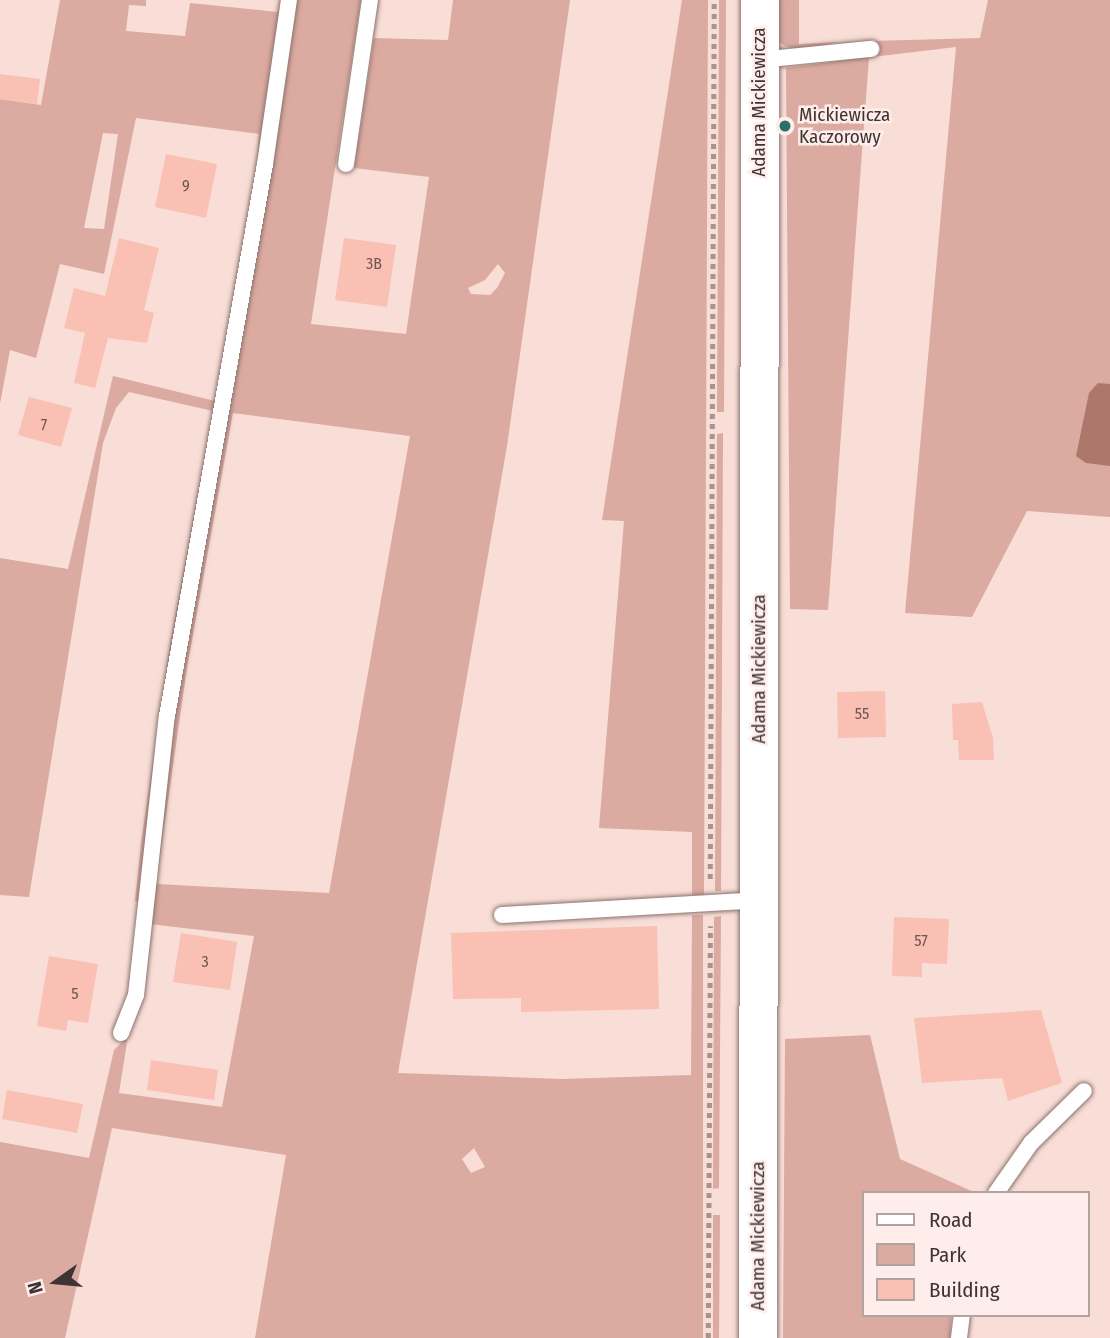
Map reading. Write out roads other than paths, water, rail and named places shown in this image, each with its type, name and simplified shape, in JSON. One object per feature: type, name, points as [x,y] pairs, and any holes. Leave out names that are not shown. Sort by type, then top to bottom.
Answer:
[{"type":"street","name":"Adama Mickiewicza","points":[[758,1338],[760,0]]},
{"type":"lane","points":[[121,1033],[136,995],[167,716],[265,164],[289,0]]},
{"type":"lane","points":[[346,164],[370,0]]},
{"type":"lane","points":[[760,60],[871,49]]},
{"type":"lane","points":[[502,915],[759,900]]},
{"type":"lane","points":[[997,1191],[1002,1179],[1031,1143],[1084,1091]]},
{"type":"lane","points":[[959,1338],[962,1317]]},
{"type":"place","name":"Mickiewicza Kaczorowy","points":[[785,126]]}]
